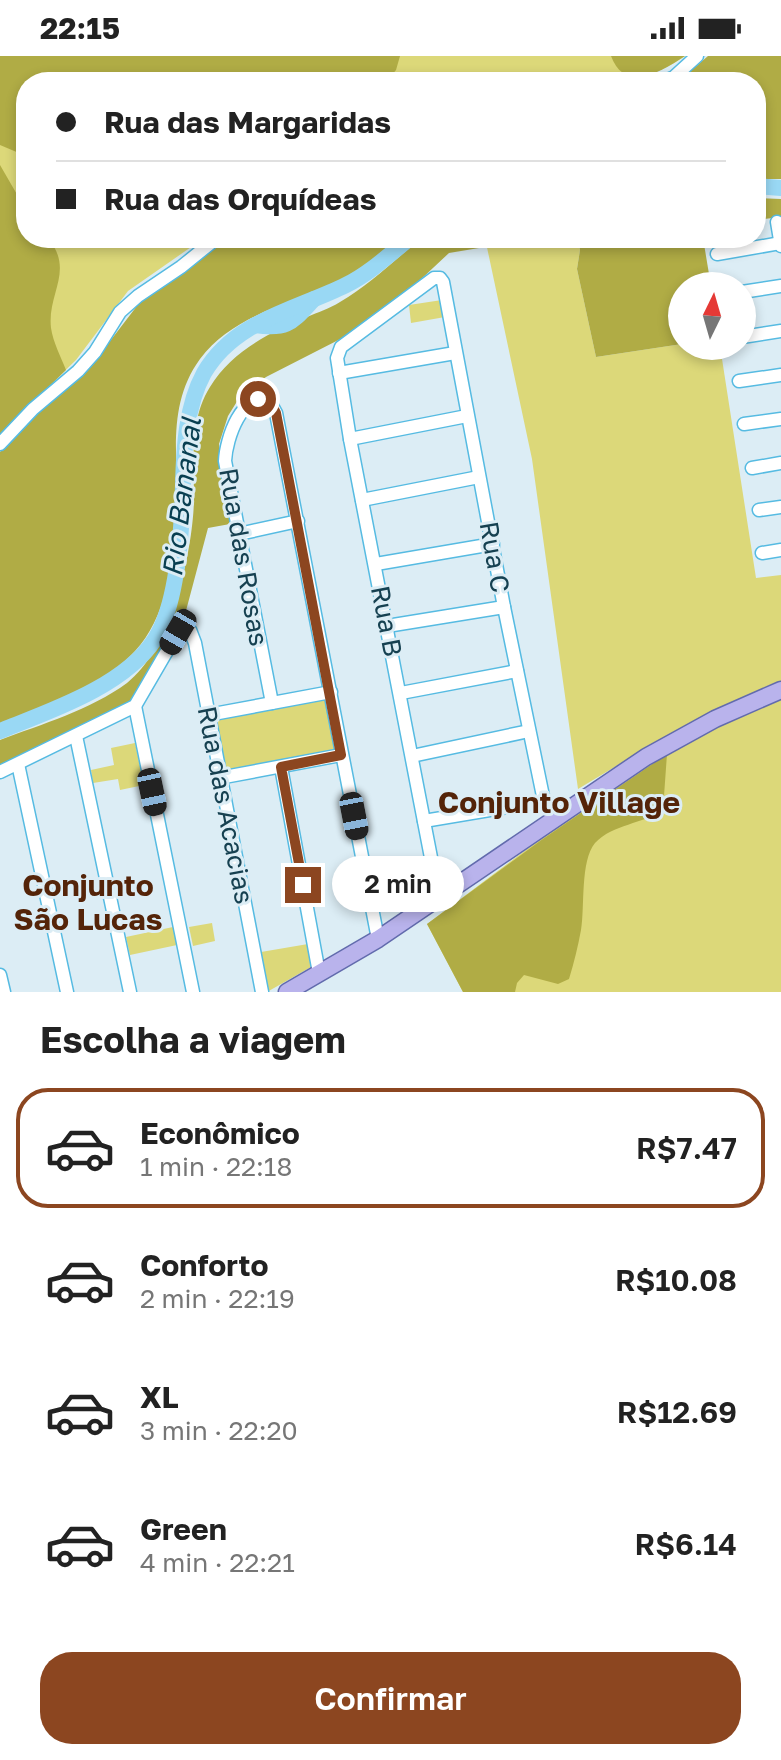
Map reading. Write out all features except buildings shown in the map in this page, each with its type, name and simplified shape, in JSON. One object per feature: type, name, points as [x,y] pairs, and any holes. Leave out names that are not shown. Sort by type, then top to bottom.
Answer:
[{"type":"main road","points":[[287,992],[378,939],[623,772],[689,732],[781,690]]},
{"type":"street","points":[[679,72],[697,56]]},
{"type":"street","points":[[777,222],[781,244]]},
{"type":"street","points":[[0,444],[33,409],[78,371],[95,352],[120,312],[205,248]]},
{"type":"street","points":[[717,254],[755,248]]},
{"type":"street","name":"Rua C","points":[[344,345],[432,279],[441,279],[544,801],[543,828]]},
{"type":"street","points":[[756,290],[781,286]]},
{"type":"street","points":[[756,335],[781,331]]},
{"type":"street","name":"Rua B","points":[[344,345],[338,353],[339,373],[350,439],[439,899]]},
{"type":"street","points":[[339,373],[455,353]]},
{"type":"street","points":[[739,381],[781,375]]},
{"type":"street","name":"Rua das Rosas","points":[[272,703],[225,461],[229,440],[250,402],[258,399],[273,404],[276,413],[298,521]]},
{"type":"street","points":[[350,439],[467,416]]},
{"type":"street","points":[[744,424],[781,419]]},
{"type":"street","points":[[752,468],[781,463]]},
{"type":"street","points":[[362,500],[479,477]]},
{"type":"street","points":[[759,510],[781,507]]},
{"type":"street","points":[[239,534],[298,521],[378,939]]},
{"type":"street","points":[[376,564],[493,544]]},
{"type":"street","points":[[762,553],[781,550]]},
{"type":"street","points":[[387,626],[504,607]]},
{"type":"street","name":"Rua das Acacias","points":[[135,706],[180,629],[187,628],[192,633],[262,992]]},
{"type":"street","points":[[401,693],[517,671]]},
{"type":"street","points":[[208,715],[331,692]]},
{"type":"street","points":[[0,772],[135,706],[193,992]]},
{"type":"street","points":[[412,756],[529,731]]},
{"type":"street","points":[[76,736],[130,992]]},
{"type":"street","points":[[219,778],[341,755]]},
{"type":"street","points":[[18,764],[67,992]]},
{"type":"street","points":[[281,767],[319,973]]},
{"type":"street","points":[[424,821],[544,801],[567,810]]},
{"type":"street","points":[[0,975],[4,992]]},
{"type":"shaded area","points":[[0,56],[685,56],[654,72],[16,72],[16,248],[190,248],[128,291],[76,360],[0,434]]},
{"type":"shaded area","points":[[0,56],[400,56],[394,72],[16,72],[16,152],[0,145]]},
{"type":"shaded area","points":[[611,56],[685,56],[657,72],[622,72]]},
{"type":"shaded area","points":[[708,56],[781,56],[781,179],[766,179],[766,72],[690,72]]},
{"type":"shaded area","points":[[0,165],[16,193],[16,248],[56,250],[60,272],[51,328],[66,370],[0,434]]},
{"type":"shaded area","points":[[766,198],[781,199],[781,217],[766,219]]},
{"type":"shaded area","points":[[215,248],[389,248],[350,276],[247,320],[214,344],[200,359],[191,373],[180,403],[176,433],[178,500],[175,544],[167,588],[152,628],[129,658],[100,680],[64,700],[0,724],[0,452],[26,423],[94,362],[140,302]]},
{"type":"shaded area","points":[[410,248],[479,248],[449,253],[356,331],[266,377],[241,395],[228,416],[219,444],[230,524],[208,528],[183,622],[144,685],[129,704],[0,765],[0,740],[65,716],[113,693],[142,668],[156,647],[177,598],[189,545],[193,521],[194,442],[199,413],[203,400],[219,375],[240,353],[293,323],[332,307],[382,272]]},
{"type":"shaded area","points":[[487,248],[580,248],[577,269],[596,357],[668,346],[668,360],[722,360],[756,578],[781,575],[781,681],[663,738],[578,789],[532,459]]},
{"type":"shaded area","points":[[580,248],[705,248],[709,272],[668,272],[668,346],[596,357],[577,269]]},
{"type":"shaded area","points":[[442,300],[445,317],[411,323],[409,305]]},
{"type":"shaded area","points":[[326,697],[336,752],[223,775],[214,719]]},
{"type":"shaded area","points":[[781,699],[781,992],[463,992],[427,924],[647,766],[725,722]]},
{"type":"shaded area","points":[[135,743],[144,785],[120,790],[118,779],[93,783],[91,770],[114,765],[111,748]]},
{"type":"shaded area","points":[[667,754],[663,810],[610,832],[590,851],[585,872],[581,930],[569,979],[558,984],[524,975],[517,983],[515,992],[463,992],[427,924],[540,841]]},
{"type":"shaded area","points":[[212,923],[215,941],[193,946],[189,927]]},
{"type":"shaded area","points":[[173,927],[177,945],[130,955],[126,937]]},
{"type":"shaded area","points":[[308,944],[311,967],[267,992],[261,952]]},
{"type":"waterway","name":"Rio Bananal","points":[[766,187],[781,188]]},
{"type":"waterway","name":"Rio Bananal","points":[[0,731],[106,683],[142,656],[155,639],[163,624],[174,586],[185,442],[193,399],[204,373],[217,355],[249,328],[355,280],[398,248]]},
{"type":"waterway","points":[[255,325],[283,325],[314,299]]},
{"type":"district","name":"Conjunto Village","points":[[559,802]]},
{"type":"district","name":"Conjunto São Lucas","points":[[88,902]]},
{"type":"route","points":[[258,399],[273,404],[276,413],[341,755],[281,767],[303,885]]}]
